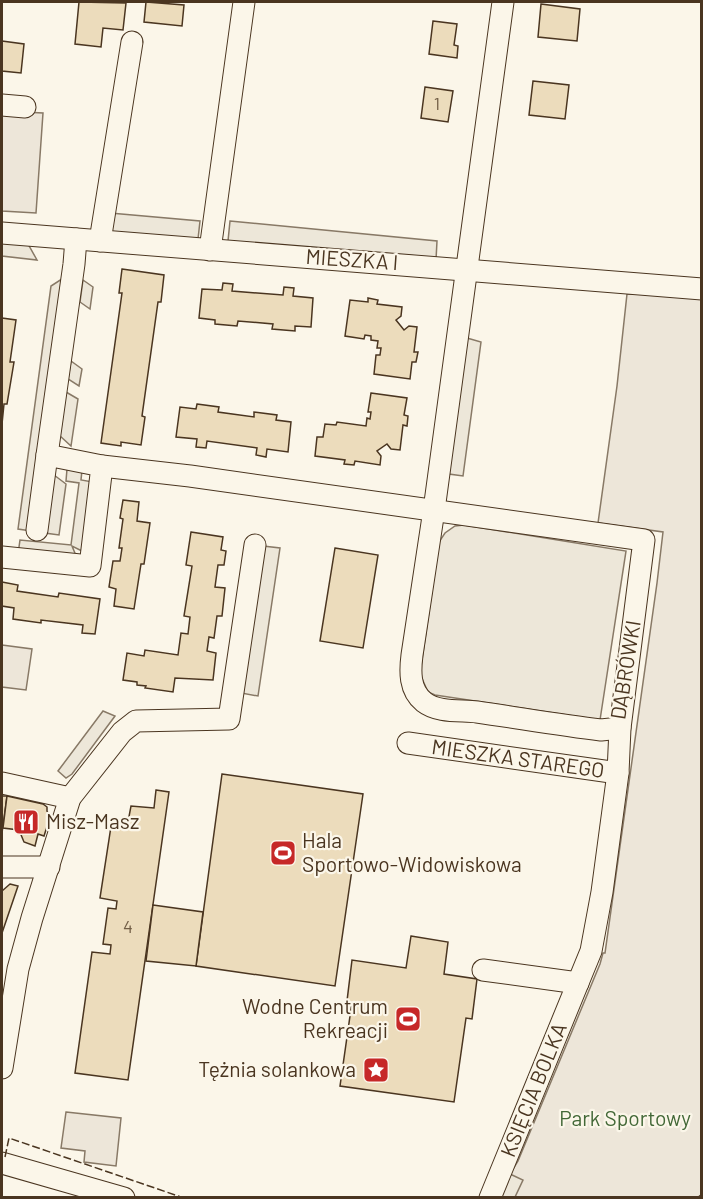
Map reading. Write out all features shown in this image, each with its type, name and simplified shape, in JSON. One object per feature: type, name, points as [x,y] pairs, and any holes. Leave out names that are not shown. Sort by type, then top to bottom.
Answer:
[{"type":"street","points":[[210,250],[244,2]]},
{"type":"street","name":"DĄBRÓWKI","points":[[434,510],[644,540],[620,728],[601,730],[571,727],[441,709],[424,702],[412,686],[410,672],[503,2]]},
{"type":"street","points":[[100,241],[132,42]]},
{"type":"street","points":[[2,105],[25,107]]},
{"type":"street","name":"MIESZKA I","points":[[2,233],[702,289]]},
{"type":"street","points":[[37,530],[76,239]]},
{"type":"street","points":[[47,455],[102,466],[434,510]]},
{"type":"street","points":[[2,557],[90,566],[102,466]]},
{"type":"street","points":[[2,1068],[10,968],[49,867],[70,798],[122,732],[136,721],[229,719],[255,545]]},
{"type":"street","name":"MIESZKA STAREGO","points":[[408,743],[618,773],[620,728]]},
{"type":"street","name":"KSIĘCIA BOLKA","points":[[490,1197],[593,945],[618,773]]},
{"type":"street","points":[[2,783],[70,798]]},
{"type":"street","points":[[2,867],[49,867]]},
{"type":"street","points":[[483,970],[578,983]]},
{"type":"street","points":[[2,1163],[124,1197]]},
{"type":"green space","points":[[2,111],[43,113],[36,213],[2,211]]},
{"type":"green space","name":"Park Sportowy","points":[[701,292],[701,1197],[507,1198],[510,1174],[518,1161],[603,953],[605,953],[657,583],[663,532],[598,523],[627,294]]},
{"type":"green space","points":[[2,645],[32,649],[26,690],[2,687]]},
{"type":"green space","points":[[66,1112],[121,1118],[116,1166],[84,1162],[85,1151],[61,1148]]},
{"type":"shaded area","points":[[110,213],[200,221],[198,239],[108,232]]},
{"type":"shaded area","points":[[230,221],[437,241],[436,260],[417,256],[228,241]]},
{"type":"shaded area","points":[[2,242],[28,244],[37,260],[2,256]]},
{"type":"shaded area","points":[[68,275],[31,531],[18,529],[51,286]]},
{"type":"shaded area","points":[[83,280],[93,287],[90,309],[80,302]]},
{"type":"shaded area","points":[[467,338],[481,342],[463,476],[449,474]]},
{"type":"shaded area","points":[[71,361],[82,369],[79,386],[68,379]]},
{"type":"shaded area","points":[[66,392],[78,399],[71,446],[59,435]]},
{"type":"shaded area","points":[[67,469],[82,470],[81,480],[93,482],[84,552],[72,546],[77,558],[18,554],[20,540],[71,545],[79,483],[66,481]]},
{"type":"shaded area","points":[[54,475],[66,484],[59,535],[45,533]]},
{"type":"shaded area","points":[[464,525],[626,551],[600,720],[435,695],[428,692],[420,674],[439,542],[445,533],[455,526]]},
{"type":"shaded area","points":[[263,546],[280,548],[258,696],[241,693]]},
{"type":"shaded area","points":[[103,711],[115,716],[72,774],[66,778],[58,771]]},
{"type":"shaded area","points":[[510,1174],[523,1180],[515,1197],[500,1198]]},
{"type":"building","points":[[79,2],[126,3],[123,30],[103,28],[101,47],[75,44]]},
{"type":"building","points":[[146,2],[184,5],[182,26],[144,22]]},
{"type":"building","points":[[541,4],[580,9],[577,41],[538,37]]},
{"type":"building","points":[[433,21],[457,24],[454,45],[458,46],[457,58],[429,54]]},
{"type":"building","points":[[2,41],[24,44],[21,73],[2,71]]},
{"type":"building","points":[[533,81],[569,85],[565,119],[529,115]]},
{"type":"building","points":[[425,87],[453,91],[448,122],[421,118]]},
{"type":"building","points":[[122,269],[164,275],[142,416],[145,417],[141,445],[121,442],[121,446],[101,443],[122,293],[119,293]]},
{"type":"building","points":[[223,283],[233,284],[232,291],[283,295],[284,287],[294,288],[293,296],[313,298],[311,327],[295,326],[295,331],[272,329],[273,324],[238,321],[237,326],[215,324],[215,320],[199,318],[202,289],[222,290]]},
{"type":"building","points":[[368,298],[378,300],[377,304],[402,307],[401,316],[396,320],[404,330],[409,326],[417,327],[414,352],[418,352],[416,362],[412,362],[410,379],[374,374],[376,355],[380,355],[381,348],[377,348],[378,341],[371,340],[371,336],[365,335],[364,339],[345,336],[350,300],[368,302]]},
{"type":"building","points":[[2,318],[16,320],[10,362],[14,362],[7,404],[4,404],[2,424]]},
{"type":"building","points":[[371,393],[407,398],[404,415],[408,416],[407,426],[403,425],[400,450],[391,449],[387,444],[377,451],[381,456],[380,465],[355,461],[354,465],[344,464],[345,460],[315,456],[317,437],[323,437],[325,424],[336,425],[337,422],[366,426],[367,418],[370,419],[371,412],[368,412]]},
{"type":"building","points":[[197,404],[219,407],[218,412],[254,417],[254,412],[277,415],[276,420],[291,422],[288,452],[267,449],[266,457],[256,455],[257,448],[207,441],[206,448],[196,447],[197,439],[176,437],[180,407],[196,409]]},
{"type":"building","points":[[123,500],[139,502],[137,521],[150,523],[134,609],[114,606],[116,589],[109,587],[113,561],[120,561],[122,548],[119,548],[123,519],[120,518]]},
{"type":"building","points":[[191,532],[223,537],[221,550],[226,551],[224,565],[218,565],[215,587],[225,588],[222,616],[217,616],[214,638],[209,637],[207,651],[216,653],[213,680],[175,678],[173,692],[145,688],[146,686],[137,685],[137,682],[123,680],[127,653],[144,656],[145,650],[178,655],[181,633],[188,634],[190,617],[184,616],[192,566],[186,565]]},
{"type":"building","points":[[335,548],[378,555],[363,648],[320,641]]},
{"type":"building","points":[[2,582],[18,585],[17,591],[58,597],[59,593],[100,599],[95,634],[82,633],[83,625],[13,619],[14,608],[2,606]]},
{"type":"building","name":"Hala Sportowo-Widowiskowa","points":[[222,774],[363,794],[335,986],[196,966]]},
{"type":"building","points":[[156,790],[169,792],[128,1080],[75,1073],[92,952],[110,954],[111,945],[103,944],[108,908],[116,909],[117,901],[100,898],[112,820],[128,822],[131,806],[154,808]]},
{"type":"building","points":[[2,796],[7,796],[2,833]]},
{"type":"building","name":"Misz-Masz","points":[[7,796],[43,804],[47,807],[50,817],[44,836],[38,834],[35,846],[24,842],[19,830],[3,828]]},
{"type":"building","points":[[10,884],[18,886],[2,933],[2,891]]},
{"type":"building","points":[[153,905],[203,912],[196,966],[146,961]]},
{"type":"building","name":"Wodne Centrum Rekreacji","points":[[411,936],[448,942],[444,974],[477,979],[472,1019],[466,1018],[454,1102],[340,1086],[352,1002],[347,1001],[352,960],[406,968]]},
{"type":"fence","points":[[5,1157],[9,1138],[184,1198]]},
{"type":"fence","points":[[697,1198],[702,1194]]},
{"type":"place","name":"Misz-Masz","points":[[26,822]]},
{"type":"place","name":"Hala Sportowo-Widowiskowa","points":[[283,853]]},
{"type":"place","name":"Wodne Centrum Rekreacji","points":[[408,1019]]},
{"type":"place","name":"Tężnia solankowa","points":[[376,1070]]}]
